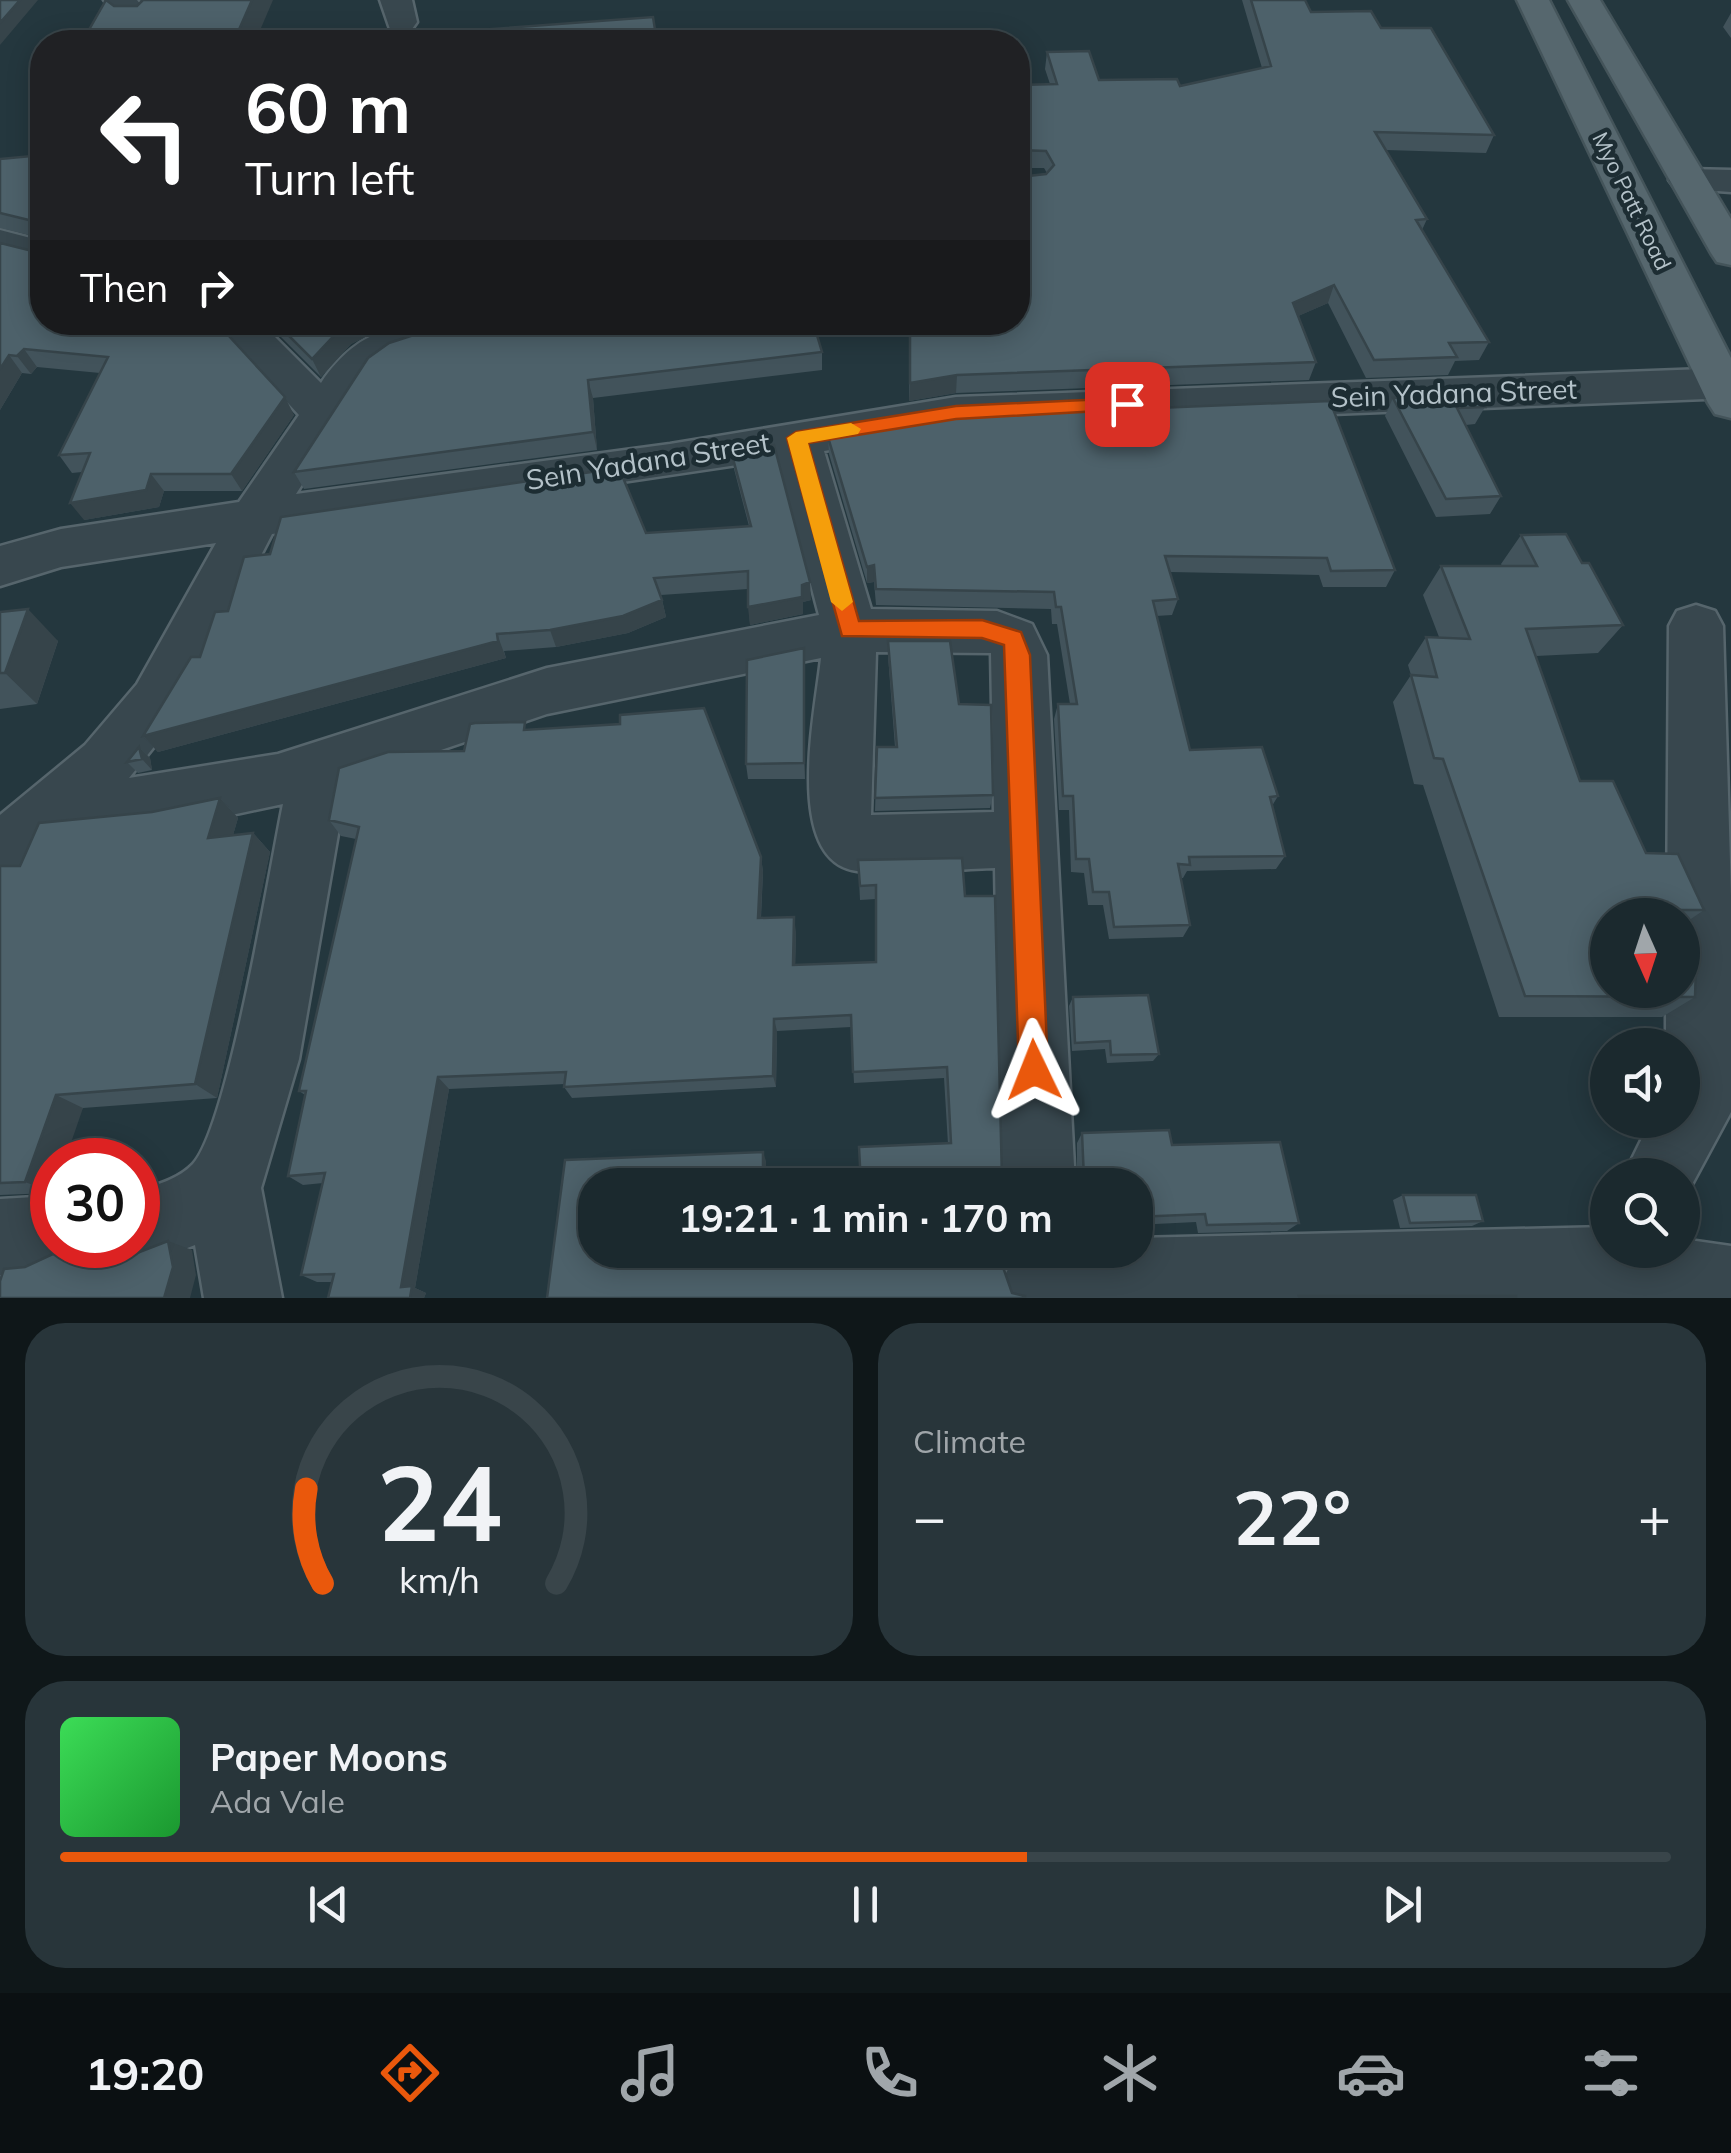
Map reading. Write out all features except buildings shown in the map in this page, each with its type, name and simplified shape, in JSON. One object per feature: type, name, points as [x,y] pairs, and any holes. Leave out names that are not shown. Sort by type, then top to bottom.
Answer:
[{"type":"main road","name":"Myo Patt Road","points":[[1533,0],[1728,389]]},
{"type":"main road","name":"Myo Patt Road","points":[[1584,0],[1731,253]]},
{"type":"street","points":[[1688,180],[1731,181]]},
{"type":"street","points":[[0,242],[30,251]]},
{"type":"street","points":[[248,335],[323,412]]},
{"type":"street","points":[[0,853],[106,762],[157,701],[255,517],[357,363],[379,348],[419,335]]},
{"type":"street","name":"Sein Yadana Street","points":[[0,566],[60,548],[255,517],[670,461],[956,412],[1728,389]]},
{"type":"street","points":[[796,438],[850,630],[839,804],[843,829],[856,842],[1025,839]]},
{"type":"street","points":[[1670,1158],[1696,1110],[1701,1078],[1696,626]]},
{"type":"street","points":[[48,812],[171,801],[278,780],[547,691],[850,630],[982,629],[1013,639],[1018,655],[1037,1168]]},
{"type":"street","points":[[243,1298],[224,1188],[257,1092],[320,766]]},
{"type":"street","points":[[160,1221],[188,1210],[224,1188]]},
{"type":"street","points":[[0,1237],[30,1235]]},
{"type":"street","points":[[1042,1276],[1605,1271],[1731,1285]]},
{"type":"slow traffic","points":[[842,602],[796,438],[851,429]]},
{"type":"route","points":[[1034,1070],[1018,655],[1013,639],[982,629],[850,630],[796,438],[956,412],[1127,404]]}]
